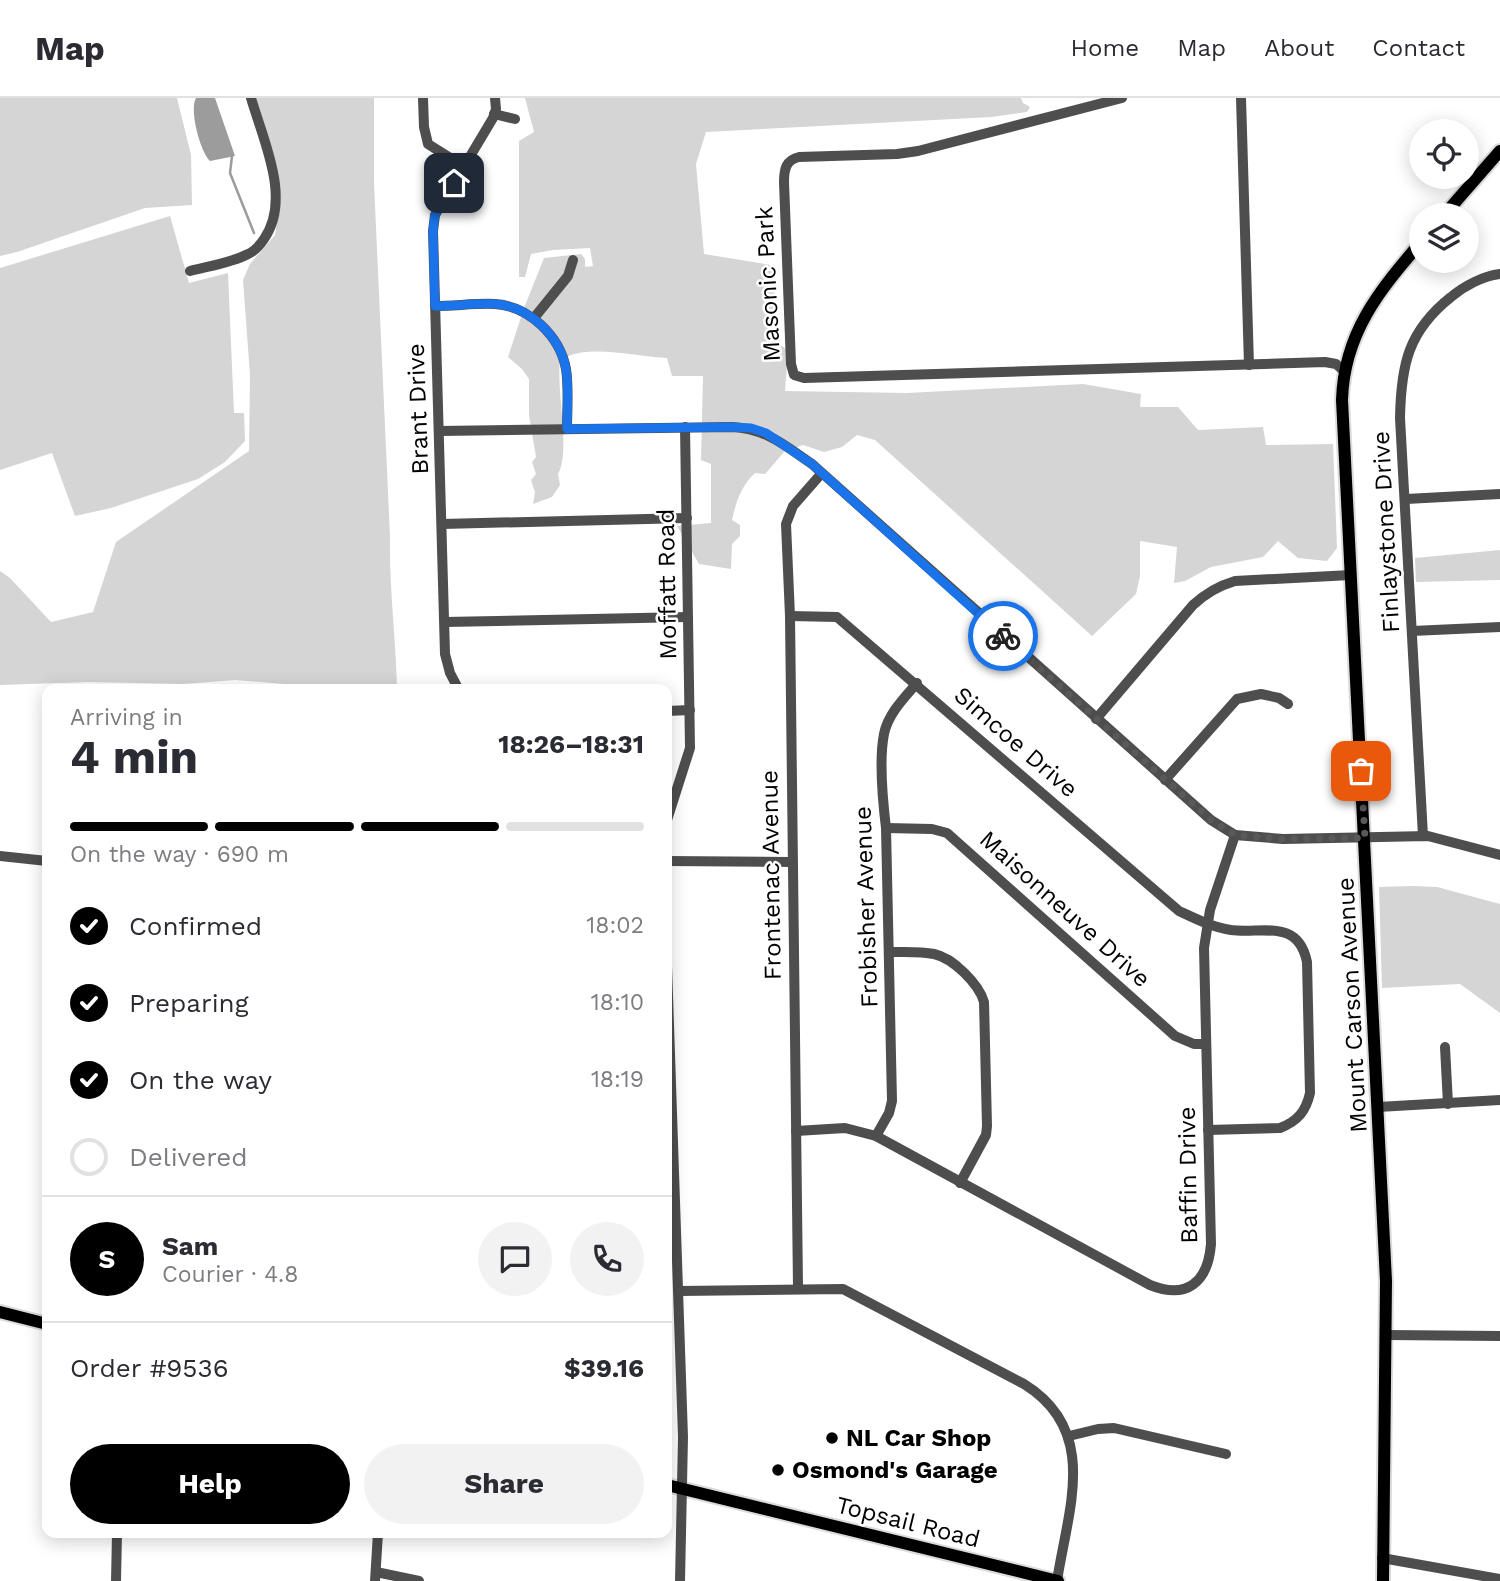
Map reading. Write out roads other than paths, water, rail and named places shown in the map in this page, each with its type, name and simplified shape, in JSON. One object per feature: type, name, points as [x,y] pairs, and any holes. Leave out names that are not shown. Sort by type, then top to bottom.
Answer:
[{"type":"main road","points":[[1454,203],[1500,151]]},
{"type":"main road","name":"Mount Carson Avenue","points":[[1383,1581],[1381,1558],[1386,1335],[1378,1107],[1342,410],[1346,358],[1374,299],[1409,257]]},
{"type":"main road","points":[[0,1312],[42,1323]]},
{"type":"main road","name":"Topsail Road","points":[[672,1486],[1057,1581]]},
{"type":"street","points":[[190,271],[250,254],[265,238],[275,216],[278,201],[275,183],[251,98]]},
{"type":"street","points":[[423,98],[424,127],[428,144],[463,166]]},
{"type":"street","name":"Brant Drive","points":[[456,684],[445,654],[433,231],[435,215],[494,114],[495,98]]},
{"type":"street","name":"Masonic Park","points":[[1122,98],[918,151],[799,157],[790,161],[784,173],[792,372],[797,377],[804,378],[1325,362],[1336,364],[1344,371]]},
{"type":"street","points":[[1241,98],[1249,365]]},
{"type":"street","points":[[494,114],[515,119]]},
{"type":"street","points":[[534,318],[568,276],[573,260]]},
{"type":"street","name":"Finlaystone Drive","points":[[1423,836],[1400,418],[1401,383],[1409,351],[1422,324],[1433,311],[1459,289],[1500,274]]},
{"type":"street","points":[[435,306],[496,304],[514,308],[534,318],[550,334],[560,351],[566,370],[567,429]]},
{"type":"street","name":"Moffatt Road","points":[[672,806],[690,754],[685,427]]},
{"type":"street","points":[[439,432],[732,427],[751,428],[766,433],[812,464],[1211,820],[1235,835],[1283,839],[1423,836],[1440,838],[1500,855]]},
{"type":"street","name":"Frontenac Avenue","points":[[798,1289],[790,615],[786,524],[793,506],[821,474]]},
{"type":"street","points":[[1406,499],[1500,494]]},
{"type":"street","points":[[442,524],[687,518]]},
{"type":"street","points":[[1096,719],[1193,604],[1219,586],[1235,581],[1351,575]]},
{"type":"street","name":"Simcoe Drive","points":[[790,615],[837,617],[1168,903],[1207,924],[1233,930],[1286,932],[1301,945],[1307,962],[1310,1093],[1304,1111],[1280,1128],[1208,1130]]},
{"type":"street","points":[[445,622],[688,617]]},
{"type":"street","points":[[1412,631],[1500,627]]},
{"type":"street","name":"Frobisher Avenue","points":[[876,1136],[889,1113],[892,1101],[883,796],[884,733],[896,708],[917,684]]},
{"type":"street","points":[[1166,780],[1237,699],[1261,694],[1279,698],[1288,704]]},
{"type":"street","points":[[672,710],[690,710]]},
{"type":"street","name":"Maisonneuve Drive","points":[[886,828],[932,829],[947,833],[1175,1036],[1194,1044],[1206,1044]]},
{"type":"street","name":"Baffin Drive","points":[[796,1131],[845,1128],[876,1136],[1150,1285],[1172,1292],[1196,1284],[1208,1265],[1210,1255],[1204,948],[1207,924],[1235,835]]},
{"type":"street","points":[[0,856],[42,860]]},
{"type":"street","points":[[672,861],[792,862]]},
{"type":"street","points":[[889,952],[935,954],[948,960],[966,975],[981,993],[984,1002],[986,1135],[960,1183]]},
{"type":"street","points":[[1445,1047],[1448,1104]]},
{"type":"street","points":[[1378,1107],[1500,1100]]},
{"type":"street","points":[[672,1217],[679,1291],[684,1466],[680,1581]]},
{"type":"street","points":[[679,1291],[836,1288],[848,1291],[1039,1394],[1052,1408],[1069,1436],[1074,1474],[1057,1581]]},
{"type":"street","points":[[1386,1335],[1500,1336]]},
{"type":"street","points":[[1069,1436],[1098,1429],[1114,1429],[1226,1454]]},
{"type":"street","points":[[116,1581],[117,1538]]},
{"type":"street","points":[[378,1538],[375,1576],[419,1581]]},
{"type":"street","points":[[1381,1558],[1500,1579]]},
{"type":"waterway","points":[[232,156],[230,173],[254,233]]},
{"type":"place","name":"NL Car Shop","points":[[832,1438]]},
{"type":"place","name":"Osmond's Garage","points":[[778,1470]]}]
